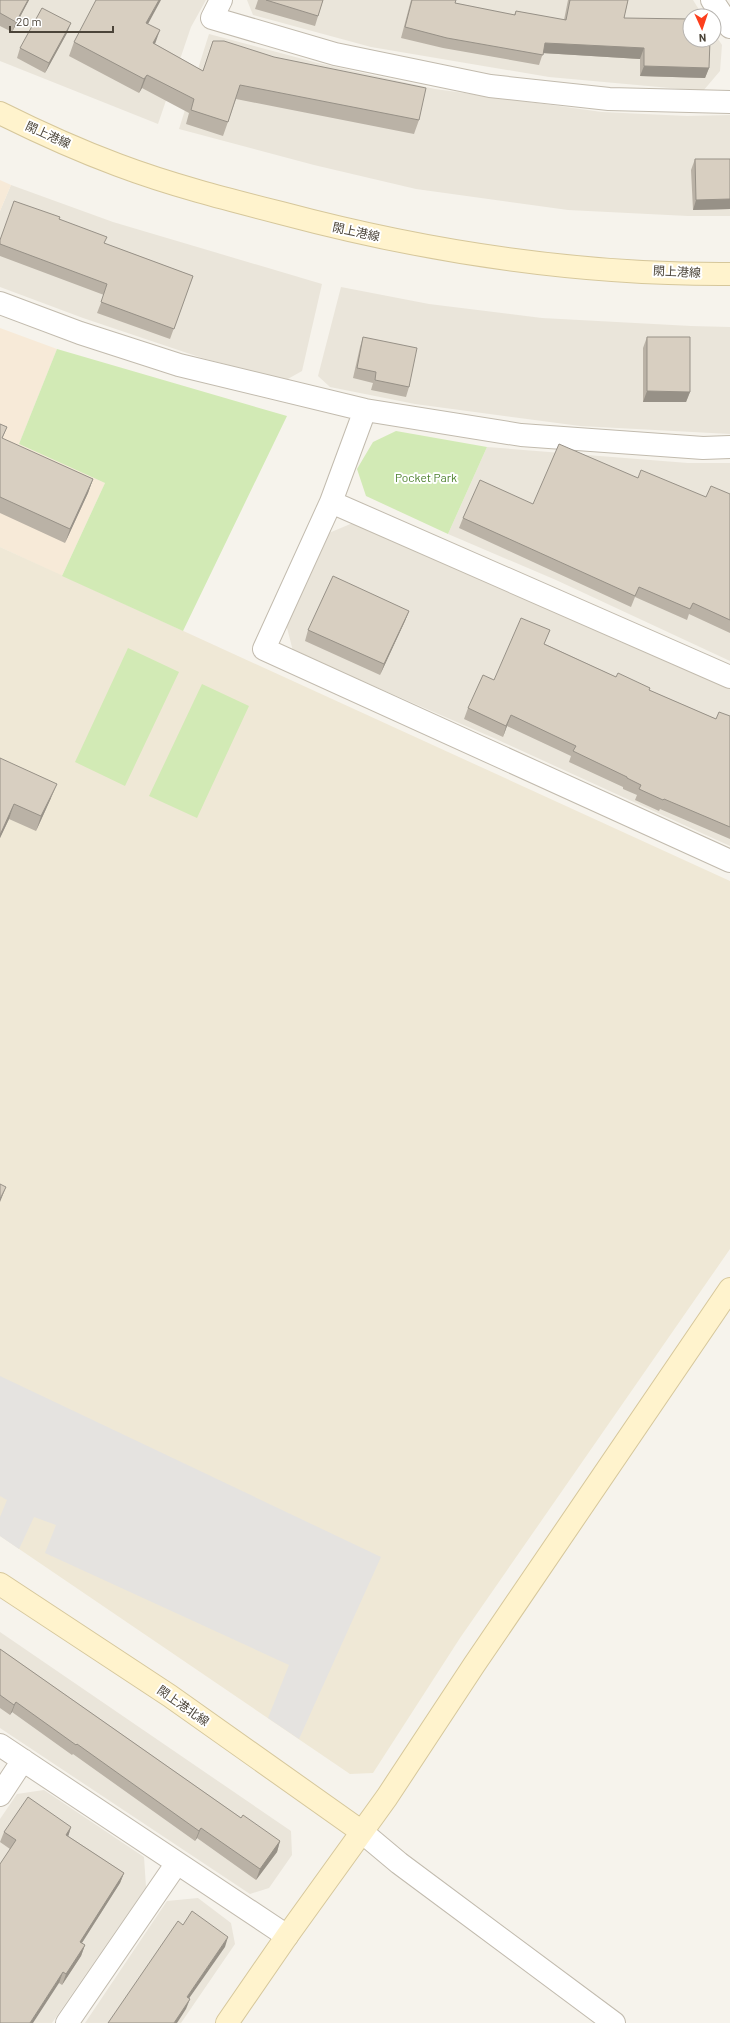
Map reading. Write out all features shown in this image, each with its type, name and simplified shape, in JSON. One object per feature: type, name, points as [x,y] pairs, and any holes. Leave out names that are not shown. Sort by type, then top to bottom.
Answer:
[{"type":"street","points":[[222,0],[212,18],[335,54],[490,86],[608,99],[730,102]]},
{"type":"street","points":[[712,0],[730,27]]},
{"type":"street","name":"閖上港線","points":[[0,113],[118,165],[199,192],[340,229],[425,246],[510,259],[610,269],[730,274]]},
{"type":"street","points":[[0,303],[80,333],[179,365],[365,410],[521,434],[703,448],[730,447]]},
{"type":"street","points":[[365,410],[331,502],[264,649],[730,861]]},
{"type":"street","points":[[331,502],[730,677]]},
{"type":"street","points":[[227,2023],[286,1936],[387,1797],[474,1666],[730,1289]]},
{"type":"street","name":"閖上港北線","points":[[0,1584],[170,1696],[362,1832]]},
{"type":"street","points":[[0,1744],[286,1936]]},
{"type":"street","points":[[0,1795],[23,1760]]},
{"type":"street","points":[[362,1832],[399,1863],[614,2023]]},
{"type":"street","points":[[67,2023],[177,1863]]},
{"type":"shaded area","points":[[0,0],[206,0],[191,27],[158,124],[0,61]]},
{"type":"shaded area","points":[[247,0],[693,0],[698,8],[682,8],[682,48],[722,48],[720,71],[703,91],[549,77],[371,47],[253,15]]},
{"type":"shaded area","points":[[209,34],[318,63],[435,89],[602,112],[687,116],[730,115],[730,216],[688,216],[568,210],[416,189],[314,165],[179,129]]},
{"type":"shaded area","points":[[0,180],[11,185],[0,211]]},
{"type":"shaded area","points":[[11,185],[113,222],[322,284],[302,371],[286,380],[202,358],[83,318],[0,287],[0,211]]},
{"type":"shaded area","points":[[341,287],[429,304],[542,318],[730,327],[730,434],[580,426],[415,404],[330,387],[318,376]]},
{"type":"shaded area","points":[[0,328],[57,349],[19,444],[105,483],[62,576],[0,547]]},
{"type":"shaded area","points":[[487,447],[688,463],[730,463],[730,661],[556,580],[448,534]]},
{"type":"shaded area","points":[[355,522],[730,689],[730,846],[496,739],[293,651],[286,624],[329,533]]},
{"type":"shaded area","points":[[0,547],[730,881],[730,1249],[460,1638],[373,1773],[350,1774],[0,1536]]},
{"type":"shaded area","points":[[0,1376],[381,1557],[299,1739],[268,1718],[289,1665],[45,1553],[56,1525],[34,1517],[19,1549],[0,1536],[0,1517],[7,1500],[0,1496]]},
{"type":"shaded area","points":[[0,1632],[291,1831],[292,1855],[269,1888],[250,1894],[0,1728]]},
{"type":"shaded area","points":[[44,1790],[144,1857],[146,1887],[52,2023],[0,2023],[0,1819],[17,1794]]},
{"type":"shaded area","points":[[198,1898],[231,1923],[235,1944],[181,2023],[85,2023],[167,1901]]},
{"type":"green space","points":[[57,349],[287,416],[183,631],[62,576],[105,483],[19,444]]},
{"type":"green space","name":"Pocket Park","points":[[396,431],[487,447],[448,534],[366,496],[357,469],[373,442]]},
{"type":"green space","points":[[128,648],[179,672],[125,786],[75,762]]},
{"type":"green space","points":[[202,684],[249,706],[197,818],[149,796]]},
{"type":"building","points":[[0,0],[28,0],[16,22],[0,13]]},
{"type":"building","points":[[96,0],[159,0],[146,23],[160,30],[153,43],[203,71],[213,41],[224,41],[274,57],[426,88],[419,120],[240,85],[228,122],[191,110],[194,99],[147,75],[144,79],[74,42]]},
{"type":"building","points":[[266,0],[323,0],[318,16]]},
{"type":"building","points":[[412,0],[456,0],[455,3],[515,15],[516,11],[566,20],[570,0],[628,0],[624,18],[682,19],[682,48],[710,48],[709,68],[644,66],[644,48],[545,43],[543,55],[447,38],[405,27]]},
{"type":"building","points":[[42,8],[71,23],[49,63],[20,48]]},
{"type":"building","points":[[695,159],[730,159],[730,199],[696,200]]},
{"type":"building","points":[[14,201],[60,217],[59,219],[107,237],[104,243],[193,276],[174,329],[101,302],[107,284],[0,244],[0,240]]},
{"type":"building","points":[[363,337],[417,348],[409,387],[375,380],[376,372],[357,368]]},
{"type":"building","points":[[647,337],[690,337],[690,392],[647,391]]},
{"type":"building","points":[[0,424],[7,427],[2,438],[93,479],[70,529],[0,497]]},
{"type":"building","points":[[559,444],[638,478],[641,470],[706,497],[711,486],[730,494],[730,620],[693,603],[690,609],[639,587],[635,596],[463,518],[480,480],[533,504]]},
{"type":"building","points":[[333,576],[409,611],[384,664],[308,630]]},
{"type":"building","points":[[521,618],[550,630],[544,644],[616,677],[618,673],[650,688],[649,690],[716,719],[719,712],[730,716],[730,827],[639,789],[641,785],[573,751],[576,746],[511,715],[506,726],[468,708],[483,675],[494,680]]},
{"type":"building","points":[[0,758],[57,784],[41,816],[14,804],[0,835]]},
{"type":"building","points":[[0,1184],[6,1187],[0,1199]]},
{"type":"building","points":[[0,1649],[241,1818],[243,1815],[280,1841],[260,1869],[201,1828],[199,1831],[16,1702],[14,1705],[0,1695]]},
{"type":"building","points":[[28,1797],[71,1827],[66,1835],[124,1873],[80,1942],[85,1945],[66,1974],[63,1972],[30,2023],[0,2023],[0,1864],[16,1840],[4,1832]]},
{"type":"building","points":[[192,1911],[228,1937],[187,1997],[190,1999],[174,2023],[108,2023],[178,1921],[183,1925]]}]
